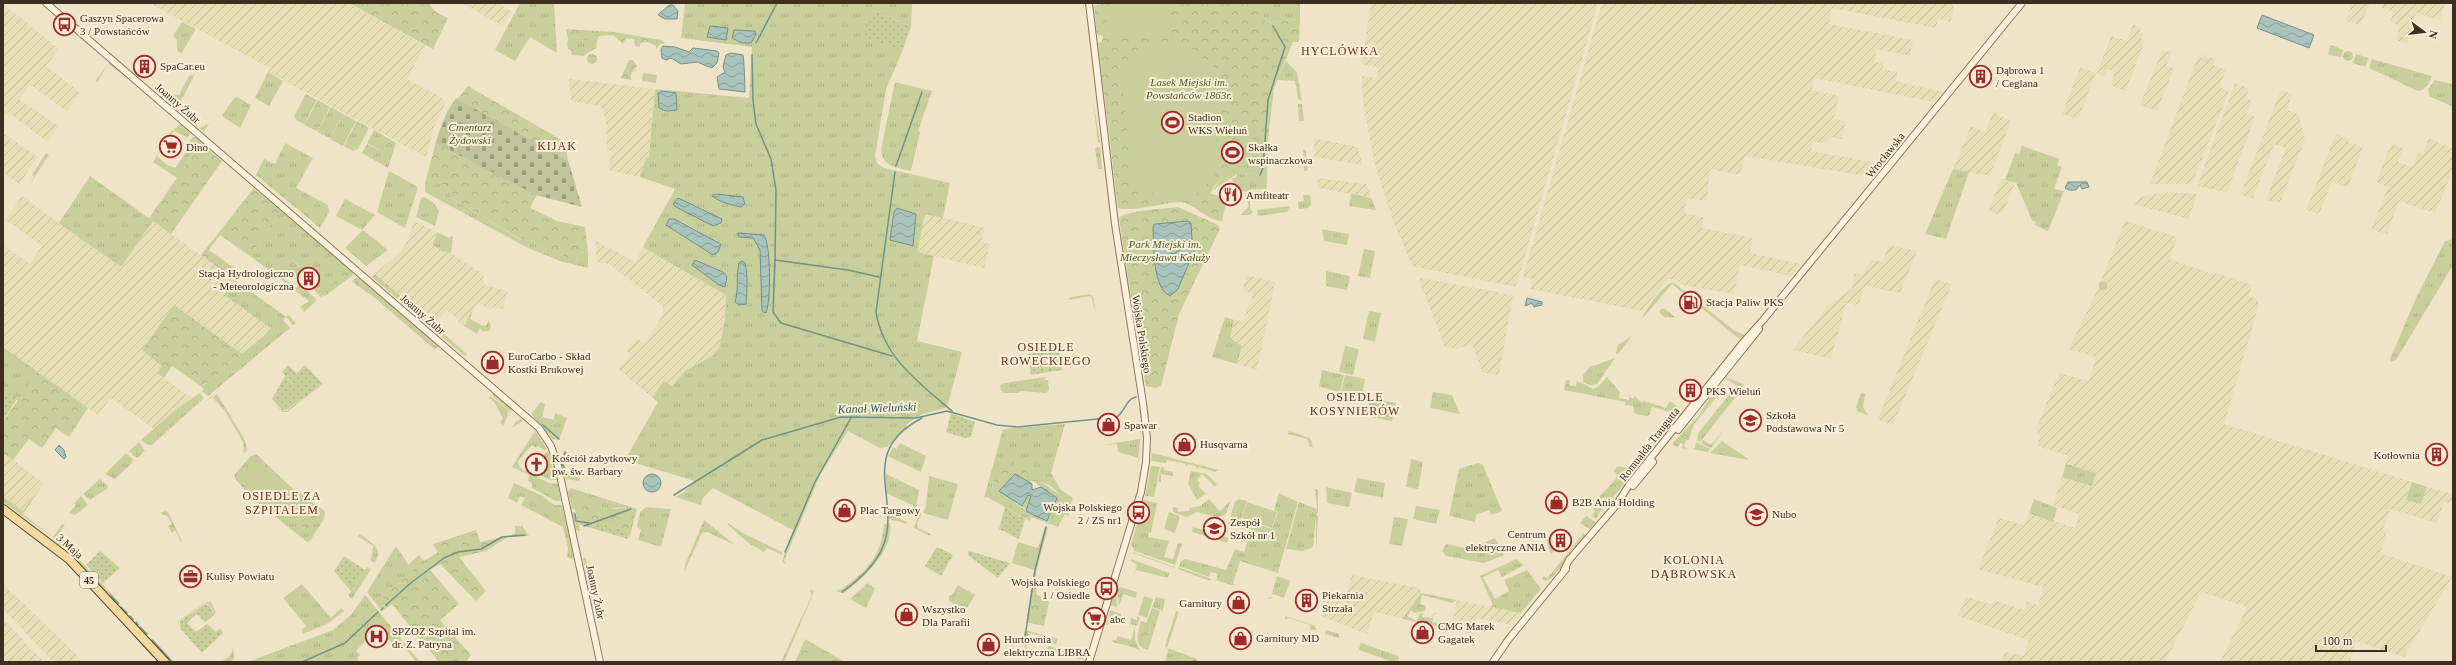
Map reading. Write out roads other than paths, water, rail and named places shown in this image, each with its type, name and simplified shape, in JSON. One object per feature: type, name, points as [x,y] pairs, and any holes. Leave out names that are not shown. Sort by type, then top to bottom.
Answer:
[{"type":"main road","name":"3 Maja","points":[[3,508],[69,559],[165,662]]},
{"type":"street","name":"Joanny Żubr","points":[[46,3],[539,428],[552,449],[558,466],[600,662]]},
{"type":"street","name":"Wojska Polskiego","points":[[1088,3],[1115,224],[1143,403],[1147,438],[1146,462],[1141,492],[1088,662]]},
{"type":"street","name":"Wrocławska","points":[[1744,341],[1764,319],[2022,3]]},
{"type":"street","name":"Wrocławska","points":[[1735,360],[1764,319]]},
{"type":"street","name":"Romualda Traugutta","points":[[1617,504],[1629,485],[1744,341]]},
{"type":"street","name":"Romualda Traugutta","points":[[1488,662],[1508,640],[1564,570],[1569,560],[1581,548],[1735,360]]},
{"type":"street","name":"Romualda Traugutta","points":[[1493,662],[1508,640]]},
{"type":"water","points":[[669,5],[673,5],[678,11],[677,19],[665,19],[658,15]]},
{"type":"water","points":[[2262,15],[2314,35],[2309,48],[2257,28]]},
{"type":"water","points":[[710,26],[728,28],[726,40],[707,37]]},
{"type":"water","points":[[734,30],[755,31],[756,34],[751,43],[742,43],[732,38]]},
{"type":"water","points":[[663,46],[675,47],[689,52],[693,48],[717,51],[719,53],[717,63],[712,68],[697,62],[681,64],[671,58],[666,60],[662,58],[661,50]]},
{"type":"water","points":[[731,53],[743,55],[745,92],[719,89],[717,77],[725,72],[723,67],[726,55]]},
{"type":"water","points":[[661,91],[676,93],[677,110],[666,111],[659,108],[658,93]]},
{"type":"water","points":[[2068,182],[2087,182],[2089,187],[2082,189],[2080,185],[2076,190],[2069,190],[2065,188]]},
{"type":"water","points":[[716,194],[743,197],[745,204],[741,207],[726,203],[712,196]]},
{"type":"water","points":[[678,198],[722,219],[721,223],[713,226],[676,207],[673,204]]},
{"type":"water","points":[[897,208],[916,214],[913,246],[890,240],[894,212]]},
{"type":"water","points":[[669,219],[674,219],[721,244],[718,252],[713,255],[666,225]]},
{"type":"water","points":[[1188,221],[1191,223],[1192,240],[1172,242],[1168,247],[1172,254],[1189,246],[1193,247],[1194,251],[1178,289],[1170,296],[1164,291],[1157,275],[1154,255],[1153,227],[1155,224]]},
{"type":"water","points":[[738,233],[764,235],[768,250],[770,274],[769,298],[766,313],[762,311],[760,250],[753,238],[739,237]]},
{"type":"water","points":[[695,260],[723,272],[727,277],[725,287],[719,285],[692,265]]},
{"type":"water","points":[[742,261],[745,263],[747,273],[746,304],[739,305],[735,302],[738,268],[739,263]]},
{"type":"water","points":[[1527,298],[1542,302],[1542,305],[1534,307],[1532,303],[1525,306]]},
{"type":"water","points":[[59,445],[64,450],[66,457],[64,459],[55,450]]},
{"type":"water","points":[[652,474],[658,477],[661,483],[658,489],[652,492],[646,489],[643,483],[646,477]]},
{"type":"water","points":[[1015,474],[1032,484],[1032,490],[1041,487],[1057,498],[1047,521],[1026,511],[1031,496],[1028,495],[1022,506],[999,491]]},
{"type":"waterway","points":[[756,43],[777,3]]},
{"type":"waterway","points":[[1260,175],[1263,168],[1268,100],[1285,47],[1273,26]]},
{"type":"waterway","points":[[752,55],[753,101],[756,124],[771,159],[776,190],[775,260],[848,270],[879,277]]},
{"type":"waterway","points":[[896,166],[922,92]]},
{"type":"waterway","points":[[895,172],[876,312],[886,343],[894,356],[915,379],[952,411]]},
{"type":"waterway","points":[[775,260],[773,312],[781,323],[892,356]]},
{"type":"waterway","name":"Kanał Wieluński","points":[[674,495],[762,440],[841,417],[916,418],[947,411],[997,425],[1017,427],[1117,417],[1130,400],[1136,397]]},
{"type":"waterway","points":[[785,552],[815,482],[852,416]]},
{"type":"waterway","points":[[842,592],[867,571],[881,552],[888,526],[885,476],[886,460],[891,445],[902,431],[922,418]]},
{"type":"waterway","points":[[543,425],[559,439]]},
{"type":"waterway","points":[[565,452],[562,462],[565,471]]},
{"type":"waterway","name":"Kanał Wieluński","points":[[584,526],[631,509]]},
{"type":"waterway","points":[[575,514],[576,521],[589,523]]},
{"type":"waterway","points":[[1024,644],[1035,570],[1046,527]]},
{"type":"waterway","name":"Kanał Wieluński","points":[[386,605],[412,582],[444,558],[458,552],[481,549],[502,537],[525,535]]},
{"type":"waterway","points":[[111,596],[118,603]]},
{"type":"waterway","points":[[121,607],[127,613]]},
{"type":"waterway","name":"Kanał Wieluński","points":[[302,662],[345,643],[378,612]]},
{"type":"waterway","points":[[140,627],[147,634]]},
{"type":"waterway","points":[[134,635],[153,656]]},
{"type":"waterway","points":[[152,640],[172,662]]},
{"type":"place","name":"Gaszyn Spacerowa 3 / Powstańców","points":[[65,24]]},
{"type":"place","name":"SpaCar.eu","points":[[145,66]]},
{"type":"place","name":"Dąbrowa 1 / Ceglana","points":[[1981,76]]},
{"type":"place","name":"Stadion WKS Wieluń","points":[[1173,123]]},
{"type":"place","name":"Dino","points":[[170,147]]},
{"type":"place","name":"Skałka wspinaczkowa","points":[[1233,153]]},
{"type":"place","name":"Amfiteatr","points":[[1230,195]]},
{"type":"place","name":"Stacja Hydrologiczno - Meteorologiczna","points":[[309,279]]},
{"type":"place","name":"Stacja Paliw PKS","points":[[1690,302]]},
{"type":"place","name":"EuroCarbo - Skład Kostki Brukowej","points":[[492,362]]},
{"type":"place","name":"PKS Wieluń","points":[[1690,391]]},
{"type":"place","name":"Szkoła Podstawowa Nr 5","points":[[1751,421]]},
{"type":"place","name":"Spawar","points":[[1108,425]]},
{"type":"place","name":"Husqvarna","points":[[1184,444]]},
{"type":"place","name":"Kotłownia","points":[[2436,455]]},
{"type":"place","name":"Kościół zabytkowy pw. św. Barbary","points":[[537,464]]},
{"type":"place","name":"B2B Ania Holding","points":[[1557,502]]},
{"type":"place","name":"Plac Targowy","points":[[845,510]]},
{"type":"place","name":"Wojska Polskiego 2 / ZS nr1","points":[[1138,513]]},
{"type":"place","name":"Nubo","points":[[1757,514]]},
{"type":"place","name":"Zespół Szkół nr 1","points":[[1214,528]]},
{"type":"place","name":"Centrum elektryczne ANIA","points":[[1561,540]]},
{"type":"place","name":"Kulisy Powiatu","points":[[190,576]]},
{"type":"place","name":"Wojska Polskiego 1 / Osiedle","points":[[1106,588]]},
{"type":"place","name":"Piekarnia Strzała","points":[[1306,601]]},
{"type":"place","name":"Garnitury","points":[[1238,603]]},
{"type":"place","name":"Wszystko Dla Parafii","points":[[906,615]]},
{"type":"place","name":"abc","points":[[1094,619]]},
{"type":"place","name":"CMG Marek Gagatek","points":[[1423,632]]},
{"type":"place","name":"SPZOZ Szpital im. dr. Z. Patryna","points":[[377,637]]},
{"type":"place","name":"Garnitury MD","points":[[1240,638]]},
{"type":"place","name":"Hurtownia elektryczna LIBRA","points":[[989,645]]},
{"type":"district","name":"HYCLÓWKA","points":[[1340,51]]},
{"type":"district","name":"KIJAK","points":[[557,146]]},
{"type":"district","name":"OSIEDLE ROWECKIEGO","points":[[1046,354]]},
{"type":"district","name":"OSIEDLE KOSYNIERÓW","points":[[1355,404]]},
{"type":"district","name":"OSIEDLE ZA SZPITALEM","points":[[282,503]]},
{"type":"district","name":"KOLONIA DĄBROWSKA","points":[[1694,567]]},
{"type":"park label","name":"Lasek Miejski im. Powstańców 1863r.","points":[[1189,88]]},
{"type":"park label","name":"Cmentarz Żydowski","points":[[470,133]]},
{"type":"park label","name":"Park Miejski im. Mieczysława Kałuży","points":[[1165,250]]}]
